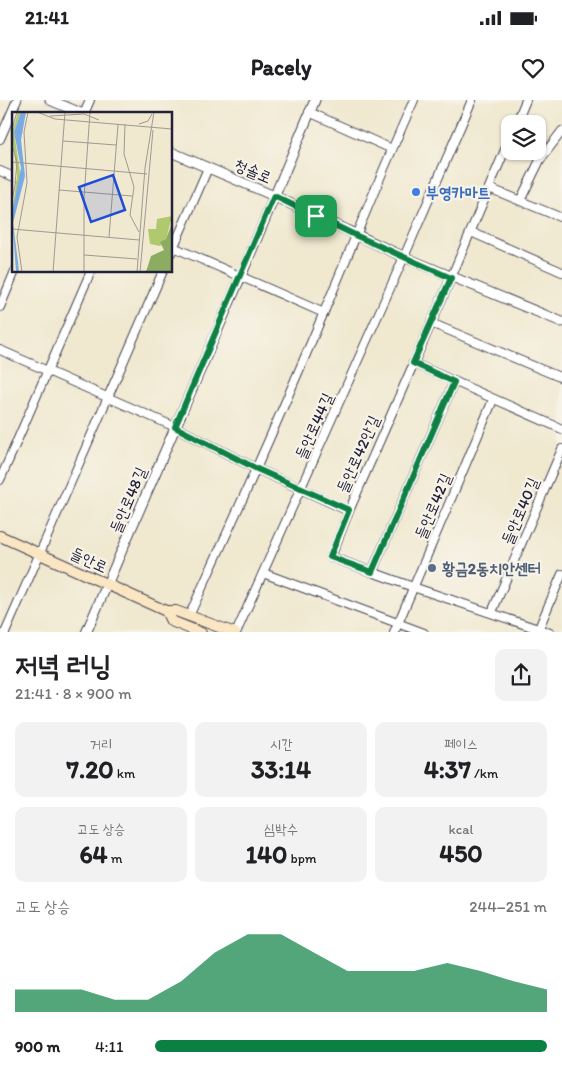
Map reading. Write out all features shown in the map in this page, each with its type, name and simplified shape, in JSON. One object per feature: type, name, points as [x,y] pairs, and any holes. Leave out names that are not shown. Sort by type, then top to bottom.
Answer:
[{"type":"main road","name":"들안로","points":[[0,536],[166,611],[176,610],[235,632]]},
{"type":"main road","name":"들안로","points":[[166,611],[171,621],[183,629],[201,632]]},
{"type":"street","points":[[0,139],[17,100]]},
{"type":"street","points":[[50,100],[78,112]]},
{"type":"street","points":[[84,112],[90,100]]},
{"type":"street","name":"들안로48길","points":[[86,632],[241,276],[315,100]]},
{"type":"street","points":[[190,616],[257,469],[414,100]]},
{"type":"street","points":[[404,257],[472,100]]},
{"type":"street","points":[[520,115],[526,100]]},
{"type":"street","points":[[310,112],[392,149]]},
{"type":"street","points":[[520,201],[540,160],[562,131]]},
{"type":"street","name":"청솔로","points":[[172,152],[274,196],[451,278],[562,322]]},
{"type":"street","name":"들안로42안길","points":[[414,588],[330,557],[501,159]]},
{"type":"street","points":[[208,168],[172,249],[241,276],[324,313]]},
{"type":"street","points":[[0,171],[12,176]]},
{"type":"street","points":[[489,188],[562,218]]},
{"type":"street","points":[[471,232],[562,272]]},
{"type":"street","name":"들안로44길","points":[[235,632],[404,257]]},
{"type":"street","points":[[0,306],[15,272]]},
{"type":"street","points":[[0,480],[91,272]]},
{"type":"street","points":[[5,632],[163,272]]},
{"type":"street","points":[[431,323],[562,378]]},
{"type":"street","points":[[0,350],[175,427],[257,469],[349,510]]},
{"type":"street","points":[[413,363],[562,429]]},
{"type":"street","points":[[372,572],[454,382]]},
{"type":"street","name":"들안로42길","points":[[394,632],[493,400]]},
{"type":"street","name":"들안로40길","points":[[492,612],[562,449]]},
{"type":"street","points":[[263,573],[424,632]]},
{"type":"street","points":[[539,628],[562,574]]},
{"type":"street","points":[[414,588],[550,632]]},
{"type":"place","name":"부영카마트","points":[[416,192]]},
{"type":"place","name":"황금2동치안센터","points":[[432,568]]},
{"type":"route","points":[[274,196],[316,216],[451,278],[413,363],[454,382],[372,572],[330,557],[349,510],[257,469],[175,427],[274,196]]}]
